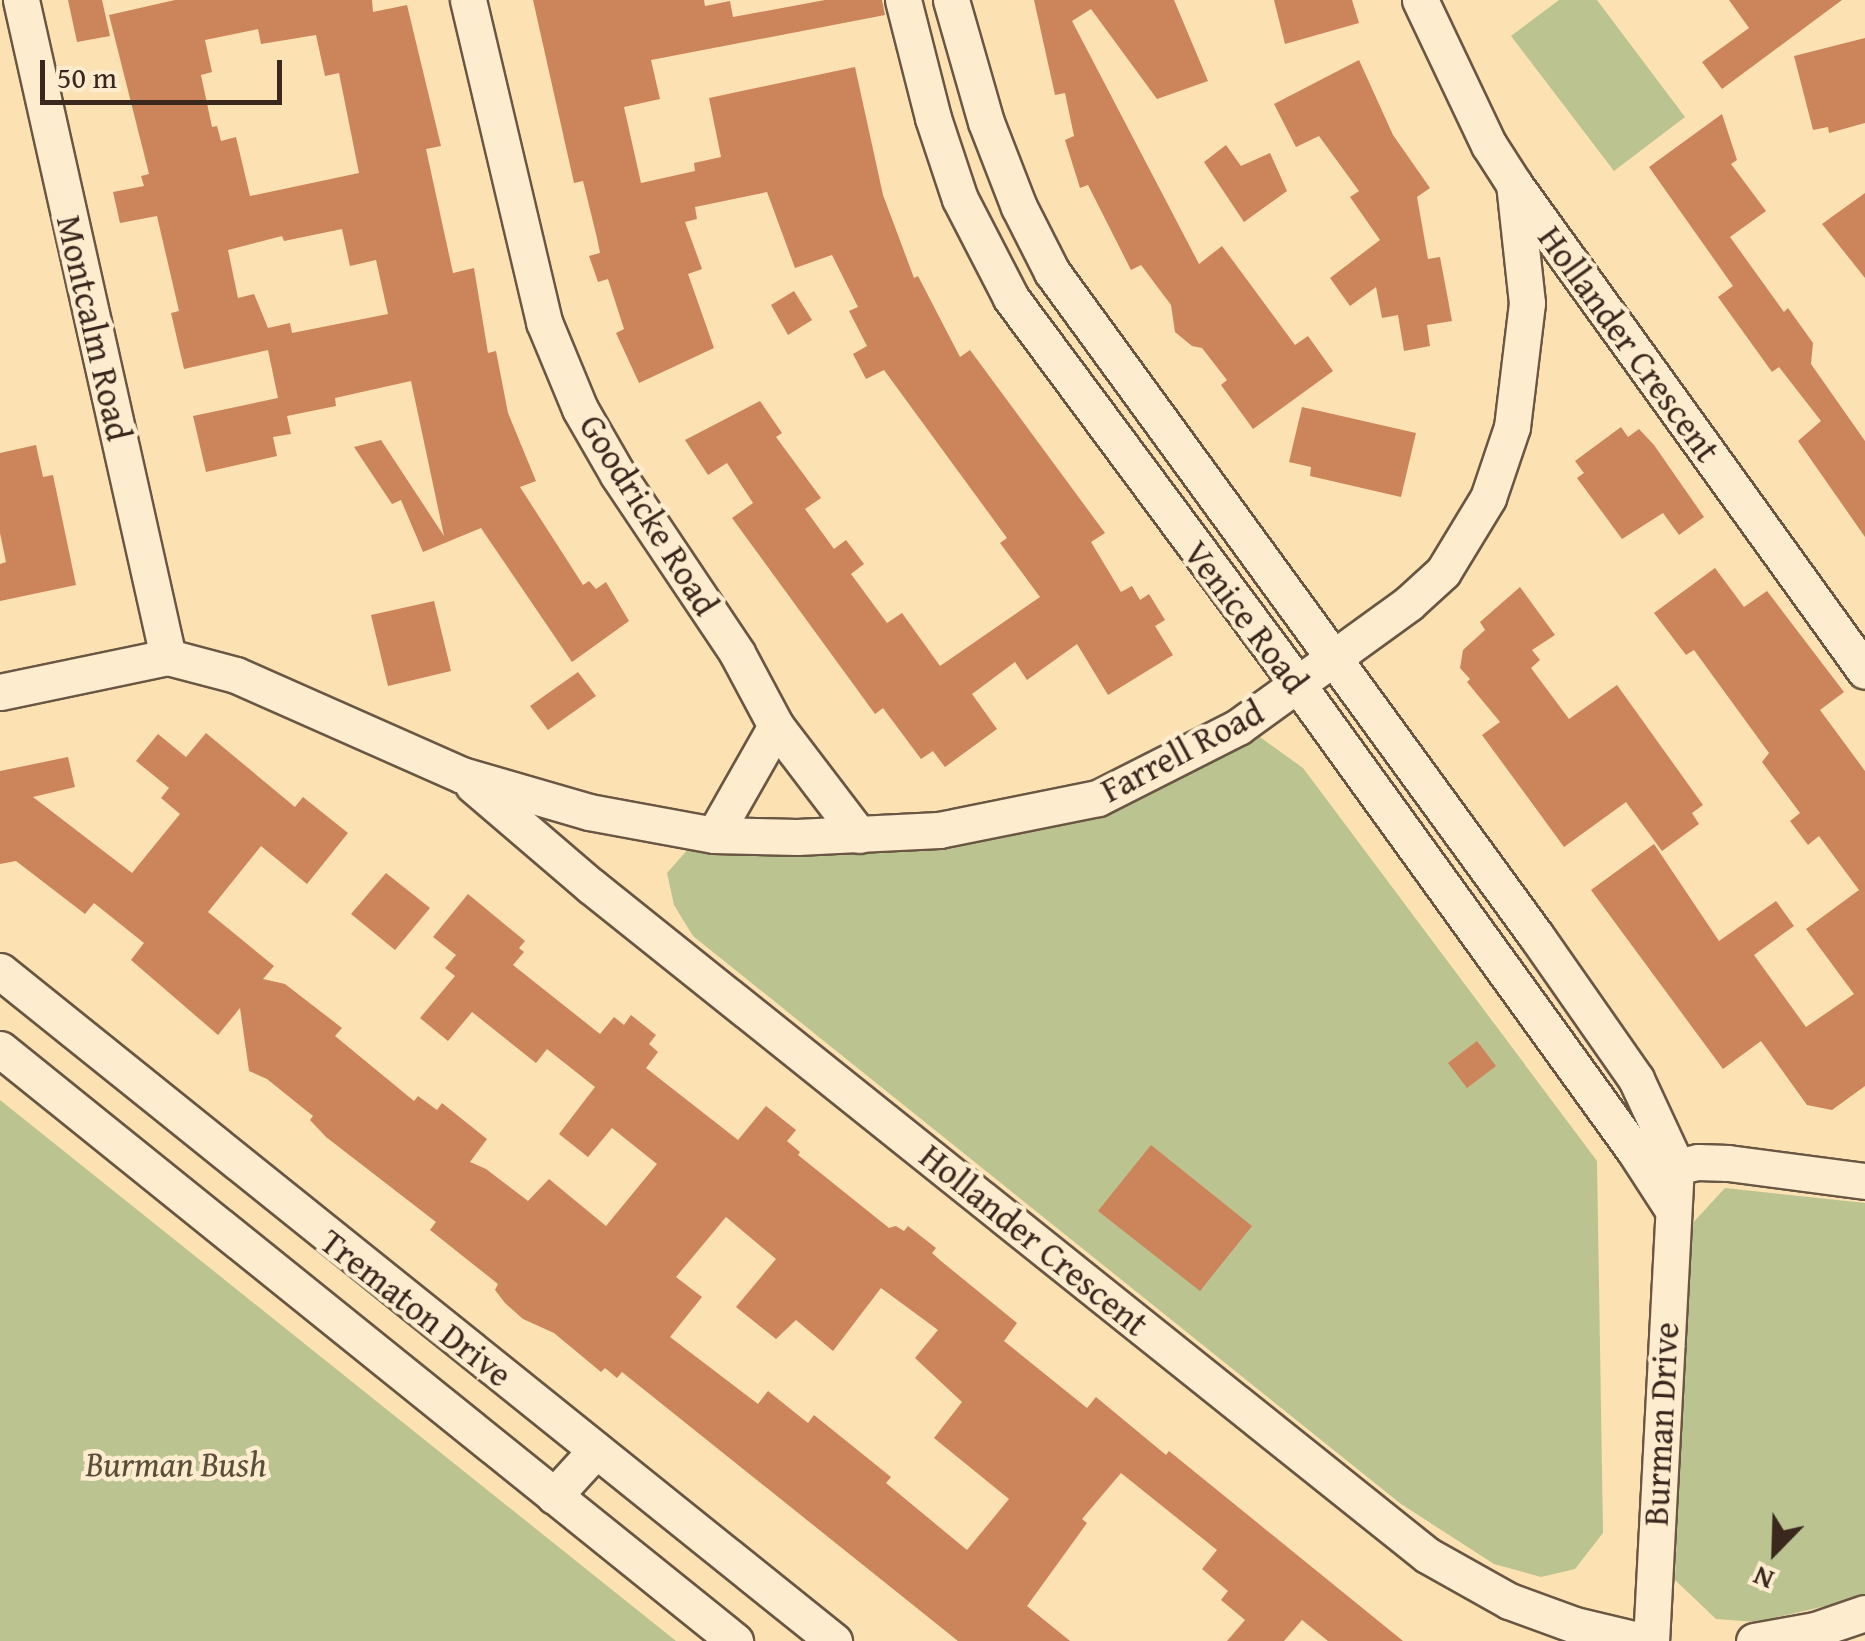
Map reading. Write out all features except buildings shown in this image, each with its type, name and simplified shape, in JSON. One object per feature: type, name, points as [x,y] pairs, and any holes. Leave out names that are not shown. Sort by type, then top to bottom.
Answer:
[{"type":"street","name":"Montcalm Road","points":[[21,0],[168,656]]},
{"type":"street","name":"Goodricke Road","points":[[468,0],[544,322],[573,391],[618,475],[738,653],[776,726],[860,835]]},
{"type":"street","name":"Venice Road","points":[[951,0],[986,122],[1019,207],[1052,272],[1337,657],[1636,1079],[1663,1168]]},
{"type":"street","name":"Hollander Crescent","points":[[1420,0],[1489,144],[1514,184],[1865,671]]},
{"type":"street","name":"Venice Road","points":[[915,2],[932,118],[960,199],[1011,298],[1298,685],[1495,962],[1663,1168]]},
{"type":"street","name":"Farrell Road","points":[[714,834],[860,835],[940,830],[1098,798],[1238,727],[1409,604],[1442,572],[1488,498],[1512,427],[1522,370],[1527,303],[1514,184]]},
{"type":"street","points":[[1011,298],[1052,272]]},
{"type":"street","name":"Hollander Crescent","points":[[0,692],[168,656],[236,675],[462,775],[589,812],[714,834]]},
{"type":"street","points":[[714,834],[776,726]]},
{"type":"street","name":"Hollander Crescent","points":[[462,775],[591,886],[1427,1555],[1509,1601],[1575,1626],[1642,1641]]},
{"type":"street","points":[[1495,962],[1537,937]]},
{"type":"street","name":"Trematon Drive","points":[[0,971],[834,1641]]},
{"type":"street","name":"Trematon Drive","points":[[0,1049],[735,1641]]},
{"type":"street","points":[[68,1103],[104,1058]]},
{"type":"street","points":[[1663,1168],[1728,1163],[1865,1182]]},
{"type":"street","name":"Burman Drive","points":[[1650,1641],[1671,1207],[1663,1168]]},
{"type":"street","points":[[351,1332],[390,1287]]},
{"type":"street","points":[[554,1496],[596,1450]]},
{"type":"street","points":[[1754,1641],[1816,1630],[1865,1613]]},
{"type":"green space","points":[[1559,0],[1597,0],[1685,117],[1614,171],[1511,36]]},
{"type":"green space","points":[[1253,732],[1303,768],[1597,1161],[1603,1533],[1575,1569],[1541,1577],[1494,1564],[1401,1504],[693,936],[674,905],[667,873],[690,847],[1043,813]]},
{"type":"green space","name":"Burman Bush","points":[[0,1100],[676,1641],[0,1641]]},
{"type":"green space","points":[[1725,1188],[1865,1203],[1865,1597],[1756,1622],[1716,1619],[1675,1580],[1689,1227]]}]
